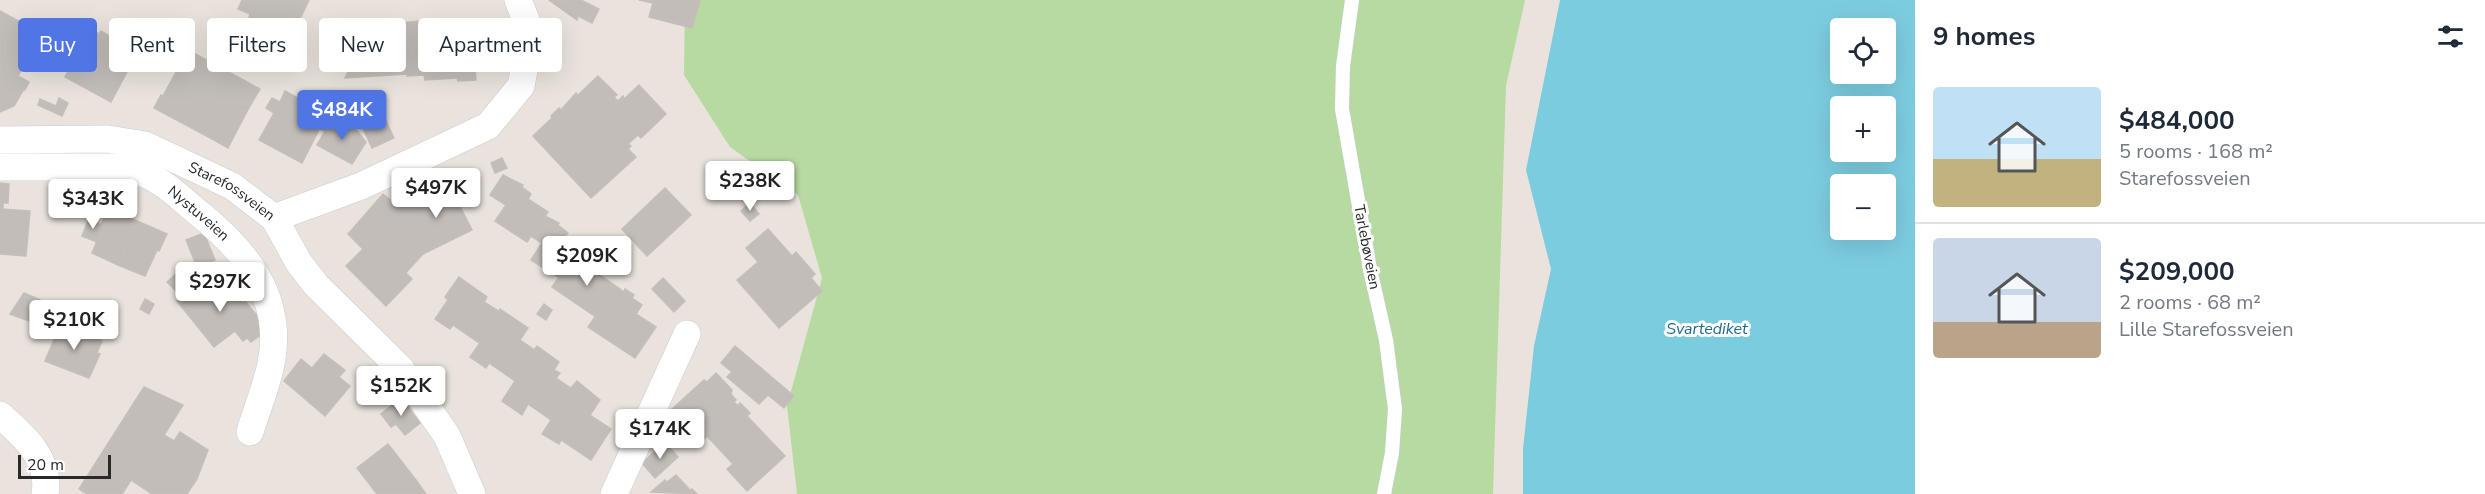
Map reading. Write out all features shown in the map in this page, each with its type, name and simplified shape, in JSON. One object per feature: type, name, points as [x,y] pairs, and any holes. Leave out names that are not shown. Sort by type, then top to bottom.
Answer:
[{"type":"street","name":"Starefossveien","points":[[0,140],[108,139],[145,145],[232,186],[274,218],[361,186],[488,126],[521,86],[531,33],[518,0]]},
{"type":"street","name":"Nystuveien","points":[[0,167],[125,166],[142,171],[160,180],[240,251],[254,271],[265,294],[272,312],[274,334],[272,358],[265,388],[250,432]]},
{"type":"street","points":[[274,218],[299,263],[312,279],[412,383],[447,436],[472,494]]},
{"type":"street","points":[[614,494],[687,334]]},
{"type":"street","points":[[0,415],[34,448],[47,480],[45,494]]},
{"type":"lane","name":"Tarlebøveien","points":[[1352,0],[1343,66],[1342,109],[1370,269],[1386,339],[1395,409],[1392,453],[1384,494]]},
{"type":"green space","points":[[685,0],[1525,0],[1506,86],[1493,494],[797,494],[787,406],[822,278],[798,195],[730,147],[684,75]]},
{"type":"water","name":"Svartediket","points":[[1560,0],[1915,0],[1915,494],[1523,494],[1523,449],[1534,346],[1551,269],[1526,170]]},
{"type":"building","points":[[242,0],[309,0],[300,18],[250,18],[250,14],[238,9]]},
{"type":"building","points":[[549,0],[581,0],[599,9],[592,23],[578,16],[577,20]]},
{"type":"building","points":[[639,0],[700,0],[692,28],[649,17],[653,3]]},
{"type":"building","points":[[0,11],[18,21],[18,72],[20,72],[18,76],[29,82],[14,106],[0,112]]},
{"type":"building","points":[[418,21],[418,72],[424,72],[425,80],[424,75],[407,76],[407,74],[345,78],[348,72],[406,72],[406,22]]},
{"type":"building","points":[[101,31],[109,36],[109,72],[127,72],[111,102],[65,77],[68,72],[97,72],[97,33],[99,34]]},
{"type":"building","points":[[195,54],[207,60],[207,72],[229,72],[260,89],[246,113],[230,104],[212,139],[154,108],[161,95],[163,96],[176,72],[195,72]]},
{"type":"building","points":[[424,72],[475,72],[476,80],[458,81],[457,78],[425,80]]},
{"type":"building","points":[[598,76],[617,95],[614,97],[618,101],[623,96],[624,99],[639,85],[666,114],[641,138],[638,135],[628,144],[631,146],[628,149],[636,157],[591,198],[533,136],[559,108],[561,110],[576,93],[578,95]]},
{"type":"building","points":[[285,91],[303,101],[305,97],[329,110],[302,163],[259,140],[274,113],[266,108],[272,98],[280,102]]},
{"type":"building","points":[[59,98],[68,103],[62,116],[38,105],[40,99],[56,106]]},
{"type":"building","points":[[230,104],[246,113],[228,148],[212,139]]},
{"type":"building","points":[[373,113],[375,116],[382,113],[394,138],[372,148],[361,124],[366,121],[364,117]]},
{"type":"building","points":[[324,120],[341,129],[344,122],[357,131],[366,142],[352,164],[317,145],[325,131],[320,129]]},
{"type":"building","points":[[502,158],[507,168],[495,173],[491,163]]},
{"type":"building","points":[[503,175],[523,185],[522,187],[531,194],[528,199],[548,212],[527,242],[495,221],[506,205],[490,195]]},
{"type":"building","points":[[0,183],[9,184],[8,203],[3,203],[3,209],[0,209]]},
{"type":"building","points":[[448,183],[472,230],[423,254],[399,207]]},
{"type":"building","points":[[665,188],[691,215],[647,256],[622,229]]},
{"type":"building","points":[[383,194],[399,207],[423,254],[403,276],[366,241],[369,238],[356,225]]},
{"type":"building","points":[[750,203],[759,214],[750,221],[741,211]]},
{"type":"building","points":[[0,209],[30,211],[26,256],[0,254]]},
{"type":"building","points":[[108,209],[137,221],[118,265],[92,253]]},
{"type":"building","points":[[545,216],[559,223],[558,225],[568,233],[564,237],[584,250],[563,280],[531,260],[542,243],[531,236]]},
{"type":"building","points":[[89,218],[103,226],[97,242],[82,236]]},
{"type":"building","points":[[137,221],[167,234],[145,276],[118,265]]},
{"type":"building","points":[[356,225],[369,238],[366,241],[403,276],[406,273],[412,279],[386,306],[346,266],[363,249],[348,234]]},
{"type":"building","points":[[768,229],[792,256],[796,252],[815,274],[811,278],[822,291],[779,328],[737,280],[758,262],[746,248]]},
{"type":"building","points":[[204,233],[215,260],[197,267],[186,240]]},
{"type":"building","points":[[587,254],[596,261],[594,264],[604,270],[600,275],[620,289],[599,319],[552,287],[559,277],[563,280],[580,255],[585,258]]},
{"type":"building","points":[[179,271],[190,282],[178,293],[167,282]]},
{"type":"building","points":[[210,275],[231,301],[237,296],[243,303],[245,301],[264,324],[258,329],[262,334],[251,342],[247,338],[243,341],[235,331],[214,347],[177,301]]},
{"type":"building","points":[[459,277],[487,297],[484,302],[503,314],[482,345],[453,325],[450,329],[435,319],[448,300],[445,297]]},
{"type":"building","points":[[663,278],[685,301],[674,312],[652,289]]},
{"type":"building","points":[[619,289],[624,292],[625,289],[634,295],[632,298],[642,305],[636,314],[656,327],[635,358],[588,327],[595,317],[599,319]]},
{"type":"building","points":[[24,293],[40,300],[32,322],[10,314]]},
{"type":"building","points":[[145,299],[154,304],[149,314],[140,309]]},
{"type":"building","points":[[544,304],[552,310],[546,320],[537,314]]},
{"type":"building","points":[[500,309],[528,328],[520,340],[539,353],[518,383],[489,363],[486,368],[470,357],[480,343],[482,345],[503,314],[499,311]]},
{"type":"building","points":[[61,323],[102,341],[97,353],[100,354],[89,378],[45,361]]},
{"type":"building","points":[[537,346],[559,362],[554,370],[560,373],[556,378],[575,391],[554,422],[528,404],[522,415],[502,401],[515,381],[518,383],[539,353],[535,349]]},
{"type":"building","points":[[735,346],[794,396],[784,408],[768,395],[759,404],[727,377],[732,372],[721,363]]},
{"type":"building","points":[[324,354],[345,370],[339,377],[350,386],[325,416],[284,381],[301,359],[312,368]]},
{"type":"building","points":[[371,366],[387,381],[382,386],[388,391],[379,400],[373,394],[377,390],[362,375]]},
{"type":"building","points":[[716,373],[732,390],[731,394],[736,400],[734,402],[738,406],[740,403],[750,413],[747,416],[785,456],[747,491],[727,469],[733,464],[707,436],[702,441],[672,409],[704,380],[707,382]]},
{"type":"building","points":[[577,381],[600,400],[590,415],[611,429],[591,460],[561,440],[559,444],[542,434],[551,420],[554,422],[575,391],[571,388]]},
{"type":"building","points":[[144,387],[183,405],[164,435],[174,441],[180,432],[208,450],[197,479],[187,494],[152,494],[131,480],[122,494],[87,494],[79,489]]},
{"type":"building","points":[[401,398],[420,423],[405,435],[396,424],[391,427],[381,414]]},
{"type":"building","points":[[665,442],[678,457],[655,478],[642,463]]},
{"type":"building","points":[[388,444],[426,494],[377,494],[357,468]]},
{"type":"building","points":[[676,475],[697,494],[651,492],[665,480],[667,482]]}]
